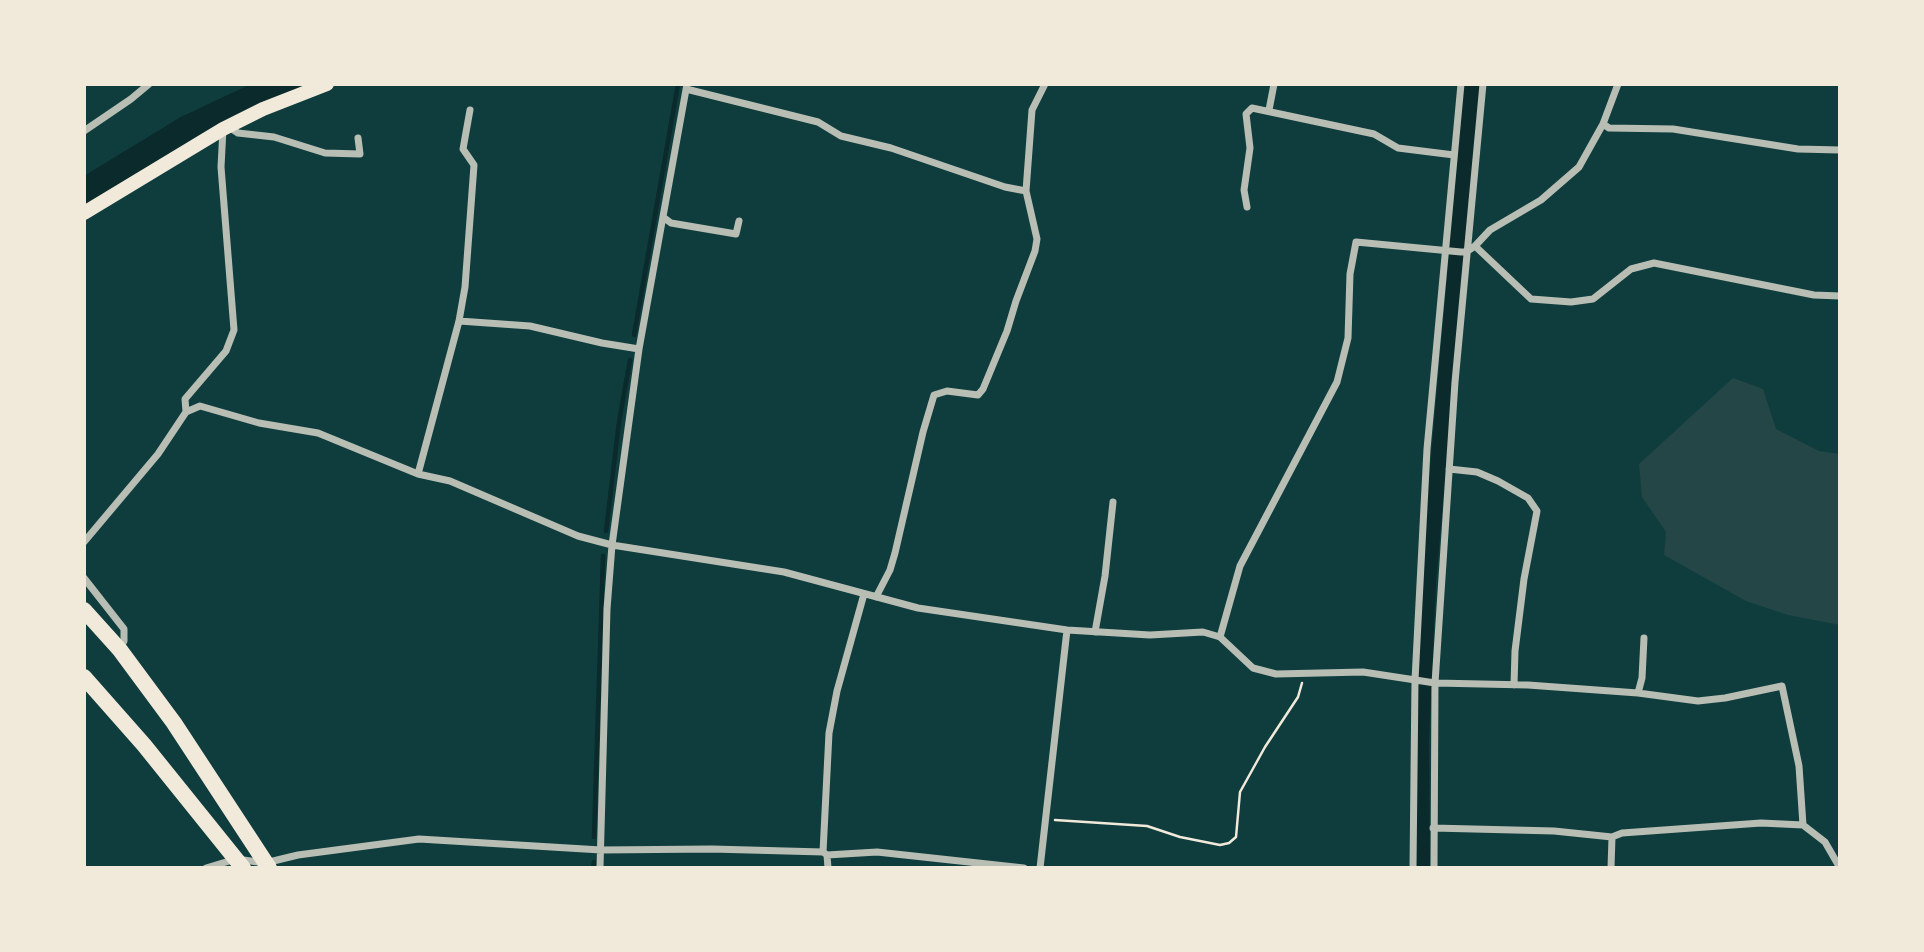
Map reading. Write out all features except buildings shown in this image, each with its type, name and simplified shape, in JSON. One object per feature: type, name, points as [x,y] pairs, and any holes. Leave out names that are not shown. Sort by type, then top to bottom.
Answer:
[{"type":"highway","points":[[84,610],[120,650],[174,723],[267,865]]},
{"type":"highway","points":[[84,677],[144,745],[239,864]]},
{"type":"main road","points":[[84,213],[226,127],[327,84]]},
{"type":"street","points":[[84,131],[149,84]]},
{"type":"street","points":[[876,597],[890,570],[895,553],[934,395],[947,391],[978,395],[983,389],[1035,251],[1037,239],[1026,191],[1032,110],[1045,84]]},
{"type":"street","points":[[1269,110],[1274,84]]},
{"type":"street","points":[[1413,868],[1417,680],[1427,449],[1448,251],[1461,84]]},
{"type":"street","points":[[1434,868],[1433,683],[1464,252],[1483,84]]},
{"type":"street","points":[[1220,637],[1240,566],[1337,382],[1348,338],[1350,274],[1356,242],[1464,252],[1475,246],[1490,230],[1541,201],[1579,167],[1603,124],[1618,84]]},
{"type":"street","points":[[600,868],[607,609],[612,545],[639,349],[686,86],[818,122],[841,136],[891,148],[1005,187],[1026,191]]},
{"type":"street","points":[[1247,207],[1244,190],[1250,148],[1246,114],[1252,108],[1374,134],[1398,148],[1454,155]]},
{"type":"street","points":[[418,474],[459,321],[465,287],[474,165],[463,149],[470,110]]},
{"type":"street","points":[[1603,124],[1609,128],[1673,129],[1798,149],[1840,150]]},
{"type":"street","points":[[186,412],[185,399],[226,351],[234,330],[221,167],[226,127],[238,133],[274,137],[325,153],[360,154],[358,138]]},
{"type":"street","points":[[663,218],[671,223],[736,234],[739,221]]},
{"type":"street","points":[[1475,246],[1531,299],[1571,302],[1593,299],[1631,269],[1654,263],[1814,295],[1840,296]]},
{"type":"street","points":[[459,321],[530,326],[639,349]]},
{"type":"street","points":[[84,542],[159,454],[186,412],[200,406],[259,423],[318,433],[418,474],[450,481],[578,536],[612,545],[784,572],[918,608],[1068,630],[1150,635],[1203,632],[1220,637],[1253,668],[1276,674],[1363,672],[1433,683],[1638,693],[1698,701],[1782,687],[1798,766],[1803,825]]},
{"type":"street","points":[[1449,469],[1477,472],[1498,481],[1528,498],[1537,511],[1524,579],[1515,651],[1514,685]]},
{"type":"street","points":[[1095,632],[1105,576],[1113,502]]},
{"type":"street","points":[[84,578],[124,629],[124,641],[120,650]]},
{"type":"street","points":[[828,868],[825,854],[829,733],[837,691],[864,594]]},
{"type":"street","points":[[1040,868],[1068,630]]},
{"type":"street","points":[[1638,693],[1642,678],[1644,638]]},
{"type":"street","points":[[1433,828],[1553,831],[1612,837],[1622,833],[1761,823],[1803,825],[1825,842],[1840,868]]},
{"type":"street","points":[[1611,868],[1612,837]]},
{"type":"street","points":[[206,868],[239,864],[267,865],[298,855],[419,839],[601,850],[712,849],[825,854],[877,852],[1024,868]]},
{"type":"path","points":[[1045,819],[1147,826],[1180,838],[1220,845],[1229,843],[1236,837],[1240,792],[1265,747],[1298,697],[1304,673]]},
{"type":"shaded area","points":[[1733,378],[1763,389],[1776,429],[1819,451],[1840,454],[1840,625],[1788,615],[1746,601],[1664,555],[1666,532],[1642,497],[1639,464]]},
{"type":"waterway","points":[[84,191],[186,129],[287,84]]},
{"type":"waterway","points":[[634,335],[678,84]]},
{"type":"waterway","points":[[1422,868],[1421,742],[1428,582],[1472,84]]},
{"type":"waterway","points":[[606,531],[619,422],[630,360]]},
{"type":"waterway","points":[[594,837],[603,556]]},
{"type":"waterway","points":[[593,868],[594,862]]}]
